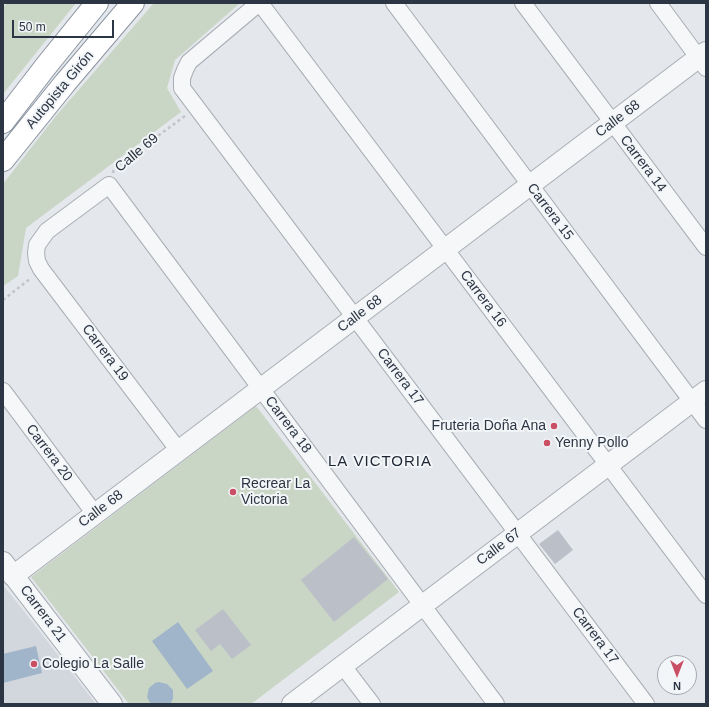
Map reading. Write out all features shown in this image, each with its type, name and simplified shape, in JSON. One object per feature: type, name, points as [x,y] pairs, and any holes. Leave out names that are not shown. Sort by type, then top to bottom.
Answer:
[{"type":"highway","name":"Autopista Girón","points":[[3,122],[97,3]]},
{"type":"highway","name":"Autopista Girón","points":[[3,160],[65,83],[134,3]]},
{"type":"street","name":"Carrera 17","points":[[259,3],[189,62],[182,78],[182,88],[646,704]]},
{"type":"street","name":"Carrera 16","points":[[259,3],[706,594]]},
{"type":"street","name":"Carrera 15","points":[[394,3],[530,185],[699,396],[706,420]]},
{"type":"street","name":"Carrera 14","points":[[523,3],[706,247]]},
{"type":"street","points":[[658,3],[704,59]]},
{"type":"street","name":"Calle 68","points":[[8,569],[95,514],[612,123],[704,59]]},
{"type":"street","name":"Calle 69","points":[[36,253],[37,245],[47,231],[109,185]]},
{"type":"street","name":"Carrera 18","points":[[109,185],[496,704]]},
{"type":"street","name":"Carrera 19","points":[[36,253],[37,261],[41,269],[179,451]]},
{"type":"street","name":"Carrera 20","points":[[3,391],[95,514]]},
{"type":"street","name":"Calle 67","points":[[292,704],[699,396]]},
{"type":"street","name":"Carrera 21","points":[[8,569],[112,704]]},
{"type":"street","points":[[343,666],[372,704]]},
{"type":"path","name":"Calle 69","points":[[109,185],[114,168],[196,107]]},
{"type":"path","points":[[3,300],[41,269]]},
{"type":"shaded area","name":"Colegio La Salle","points":[[3,585],[34,624],[96,704],[3,704]]},
{"type":"green space","points":[[7,3],[76,3],[3,94],[3,7]]},
{"type":"green space","points":[[154,3],[240,3],[175,60],[167,88],[181,112],[26,228],[18,276],[3,286],[3,184],[56,116]]},
{"type":"green space","name":"Recrear La Victoria","points":[[256,406],[399,592],[251,704],[129,704],[31,577]]},
{"type":"water","points":[[178,622],[213,671],[187,689],[152,641]]},
{"type":"water","points":[[36,646],[42,673],[3,683],[3,654]]},
{"type":"water","points":[[159,682],[167,684],[173,690],[173,699],[170,704],[151,704],[147,697],[149,688],[155,683]]},
{"type":"building","points":[[558,530],[573,550],[555,564],[539,544]]},
{"type":"building","points":[[354,537],[388,579],[334,622],[301,580]]},
{"type":"building","points":[[223,609],[251,645],[232,659],[220,644],[211,651],[195,630]]},
{"type":"place","name":"Fruteria Doña Ana","points":[[554,426]]},
{"type":"place","name":"Yenny Pollo","points":[[547,443]]},
{"type":"place","name":"Recrear La Victoria","points":[[233,492]]},
{"type":"place","name":"Colegio La Salle","points":[[34,664]]},
{"type":"district","name":"LA VICTORIA","points":[[380,462]]}]
